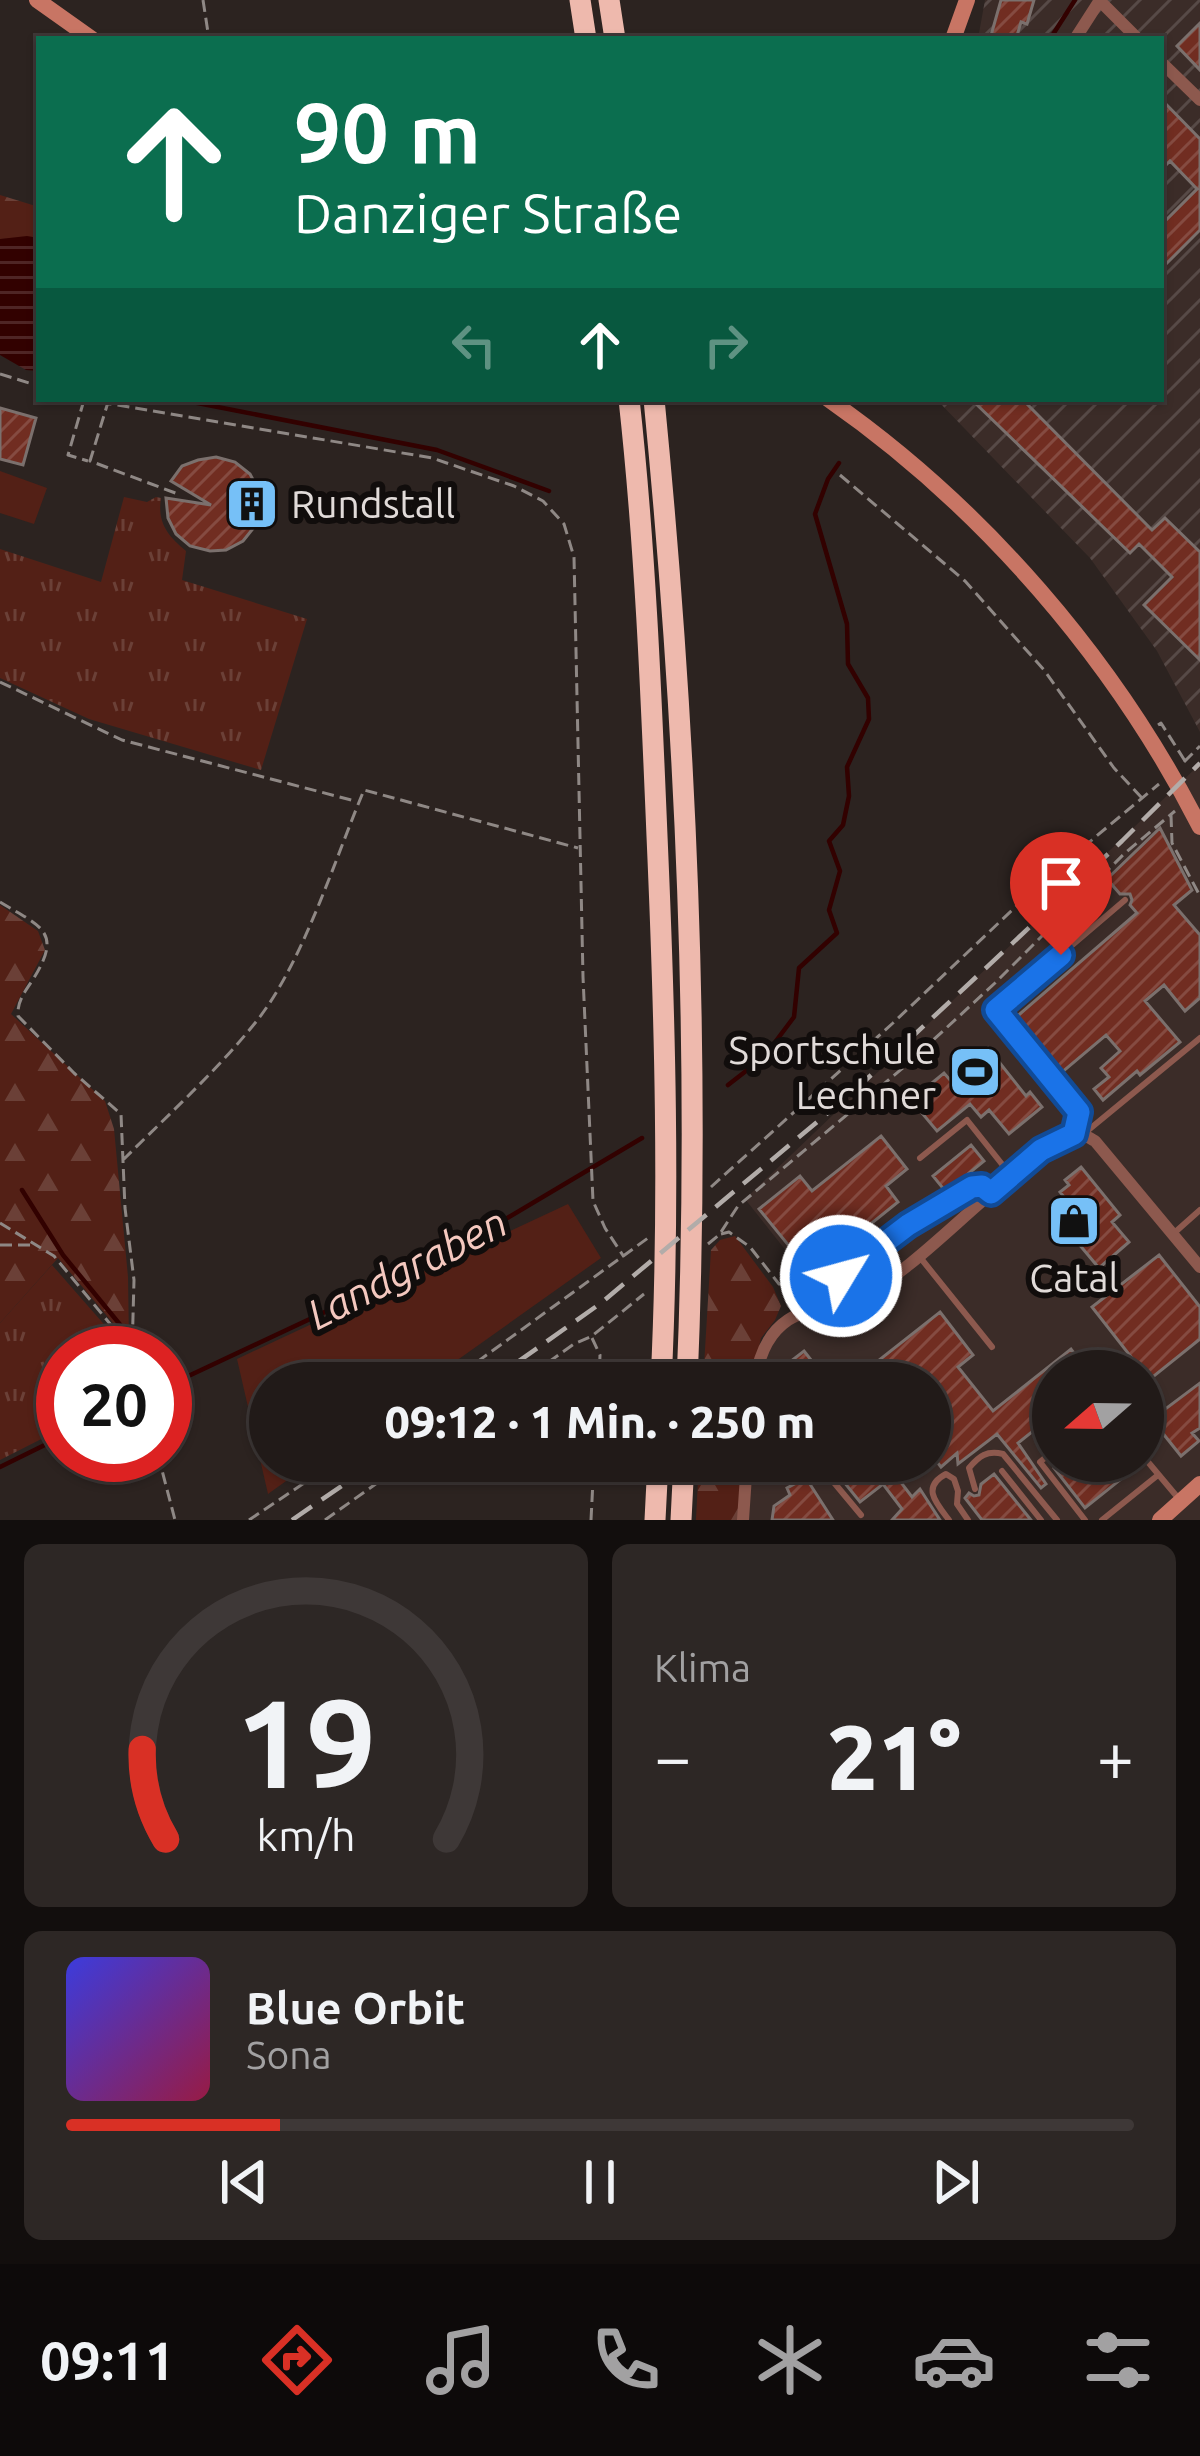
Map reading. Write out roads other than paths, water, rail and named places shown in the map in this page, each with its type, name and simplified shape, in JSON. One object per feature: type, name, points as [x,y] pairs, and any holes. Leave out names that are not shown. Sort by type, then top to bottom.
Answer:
[{"type":"highway","points":[[580,0],[586,36]]},
{"type":"highway","points":[[610,0],[615,36]]},
{"type":"highway","points":[[629,402],[651,684],[663,983],[666,1288],[662,1362]]},
{"type":"highway","points":[[654,402],[676,690],[701,1188],[688,1362]]},
{"type":"highway","points":[[655,1520],[657,1482]]},
{"type":"highway","points":[[681,1520],[682,1482]]},
{"type":"main road","points":[[37,0],[88,36]]},
{"type":"main road","points":[[954,36],[967,0]]},
{"type":"main road","points":[[832,402],[929,479],[1003,550],[1151,730],[1200,826]]},
{"type":"main road","points":[[1160,1520],[1200,1484]]},
{"type":"street","points":[[1077,36],[1100,1],[1135,36]]},
{"type":"street","points":[[1164,65],[1200,100]]},
{"type":"street","points":[[758,1362],[786,1321],[855,1301],[918,1256],[1041,1150],[1079,1134],[1104,1152],[1200,1267]]},
{"type":"street","points":[[743,1520],[746,1482]]},
{"type":"lane","points":[[1079,1134],[1079,1112],[996,1010],[1125,900]]},
{"type":"lane","points":[[1079,1134],[1200,1038]]},
{"type":"lane","points":[[920,1158],[967,1120],[1012,1176]]},
{"type":"lane","points":[[841,1276],[908,1225],[972,1187],[982,1186],[991,1193]]},
{"type":"lane","points":[[1173,1234],[1200,1210]]},
{"type":"lane","points":[[918,1256],[992,1347]]},
{"type":"lane","points":[[975,1489],[969,1468],[982,1455],[1003,1454],[1057,1520]]},
{"type":"lane","points":[[1002,1471],[1041,1520]]},
{"type":"lane","points":[[949,1520],[931,1489],[946,1474],[954,1479],[956,1504],[968,1520]]},
{"type":"lane","points":[[833,1482],[860,1514]]},
{"type":"lane","points":[[1056,1482],[1085,1520]]},
{"type":"lane","points":[[1102,1520],[1149,1482]]},
{"type":"lane","points":[[1164,1482],[1181,1502]]},
{"type":"waterway","name":"Landgraben","points":[[1052,36],[1075,0]]},
{"type":"waterway","points":[[192,402],[437,450],[549,491]]},
{"type":"waterway","name":"Landgraben","points":[[728,1085],[764,1057],[794,1017],[799,968],[837,933],[829,910],[840,871],[829,841],[843,825],[849,796],[847,767],[869,719],[868,698],[848,664],[847,624],[815,514],[839,463]]},
{"type":"waterway","name":"Landgraben","points":[[192,1374],[440,1258],[642,1138]]},
{"type":"waterway","points":[[22,1190],[63,1255],[121,1326]]},
{"type":"waterway","name":"Landgraben","points":[[0,1467],[36,1449]]},
{"type":"railway","points":[[518,1362],[601,1303],[854,1091],[1200,763]]},
{"type":"railway","points":[[292,1520],[347,1482]]},
{"type":"place","name":"Rundstall","points":[[252,504]]},
{"type":"place","name":"Sportschule Lechner","points":[[975,1072]]},
{"type":"place","name":"Catal","points":[[1074,1221]]}]
